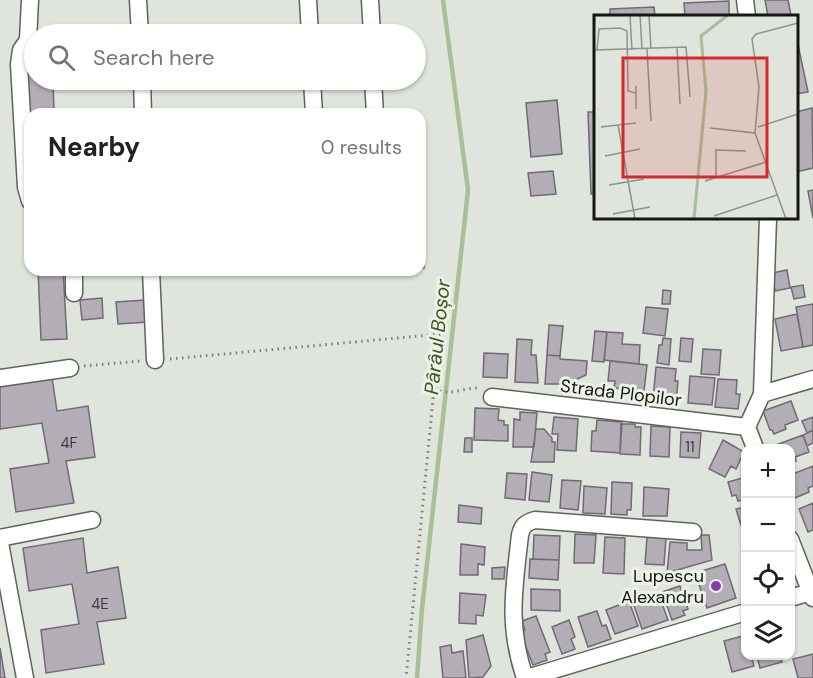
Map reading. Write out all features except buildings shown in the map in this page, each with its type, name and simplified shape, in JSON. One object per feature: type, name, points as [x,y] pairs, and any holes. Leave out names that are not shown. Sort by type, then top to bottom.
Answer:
[{"type":"street","points":[[29,24],[30,0]]},
{"type":"street","points":[[138,0],[139,24]]},
{"type":"street","points":[[308,0],[309,24]]},
{"type":"street","points":[[370,0],[371,24]]},
{"type":"street","points":[[745,0],[747,15]]},
{"type":"street","points":[[24,46],[19,64],[24,152]]},
{"type":"street","points":[[142,90],[143,108]]},
{"type":"street","points":[[313,90],[314,108]]},
{"type":"street","points":[[374,90],[375,108]]},
{"type":"street","points":[[753,444],[747,427],[762,394],[768,219]]},
{"type":"street","points":[[74,276],[74,292]]},
{"type":"street","points":[[151,276],[155,360]]},
{"type":"street","points":[[0,378],[70,368]]},
{"type":"street","points":[[762,394],[813,379]]},
{"type":"street","name":"Strada Plopilor","points":[[492,397],[747,427]]},
{"type":"street","points":[[0,538],[92,520]]},
{"type":"street","points":[[693,532],[535,520],[527,522],[522,527],[520,535],[513,607],[514,640],[526,678],[741,614]]},
{"type":"street","points":[[0,543],[25,678]]},
{"type":"street","points":[[795,552],[812,595],[795,597]]},
{"type":"path","points":[[70,368],[441,334],[406,678]]},
{"type":"path","points":[[434,389],[441,393],[473,388],[489,389],[492,397]]},
{"type":"waterway","name":"Pârâul Boșor","points":[[417,678],[422,609],[468,190],[443,0]]},
{"type":"place","name":"Lupescu Alexandru","points":[[716,586]]}]
